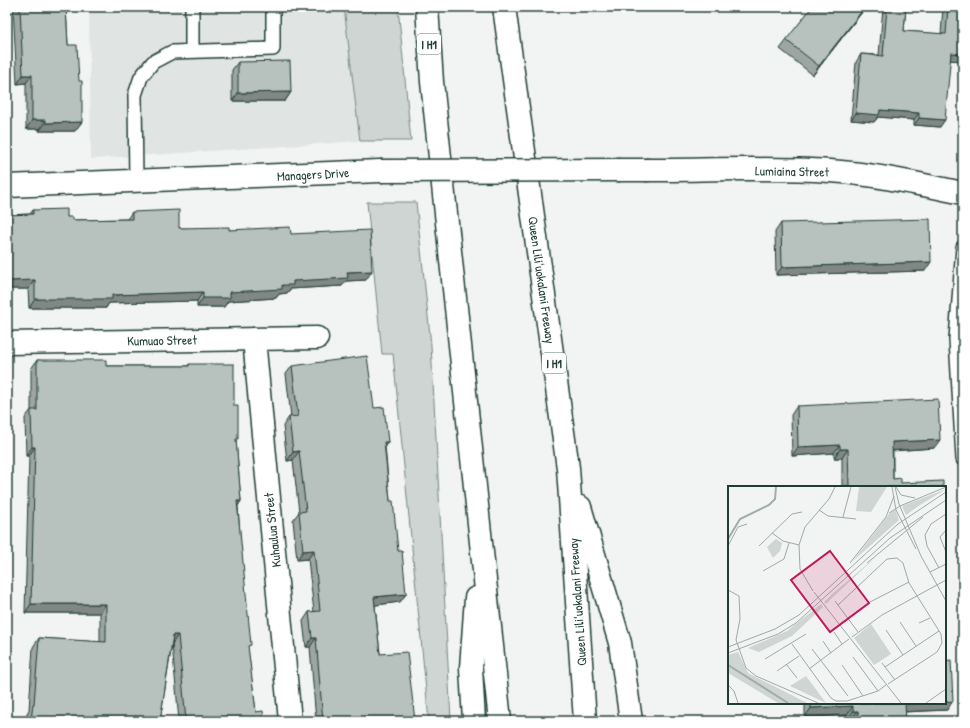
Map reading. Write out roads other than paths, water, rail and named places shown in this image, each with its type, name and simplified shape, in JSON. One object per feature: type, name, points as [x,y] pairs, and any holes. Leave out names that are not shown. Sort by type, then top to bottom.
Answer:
[{"type":"main road","name":"I H1","points":[[427,7],[432,82],[500,721]]},
{"type":"main road","name":"Queen Liliʻuokalani Freeway","points":[[504,7],[568,468],[585,721]]},
{"type":"main road","name":"Managers Drive","points":[[7,186],[136,182],[380,170],[620,170]]},
{"type":"main road","name":"Lumiaina Street","points":[[620,170],[832,171],[881,176],[963,193]]},
{"type":"main road","name":"Kumuao Street","points":[[7,343],[317,338]]},
{"type":"main road","name":"Kuhaulua Street","points":[[254,339],[290,721]]},
{"type":"main road","points":[[568,468],[620,643],[631,721]]},
{"type":"main road","points":[[474,721],[472,668],[480,541]]},
{"type":"lane","points":[[192,7],[192,50]]},
{"type":"lane","points":[[136,182],[135,95],[141,76],[154,62],[172,52],[192,50],[273,49],[273,7]]},
{"type":"lane","points":[[963,247],[956,339],[963,459]]}]
